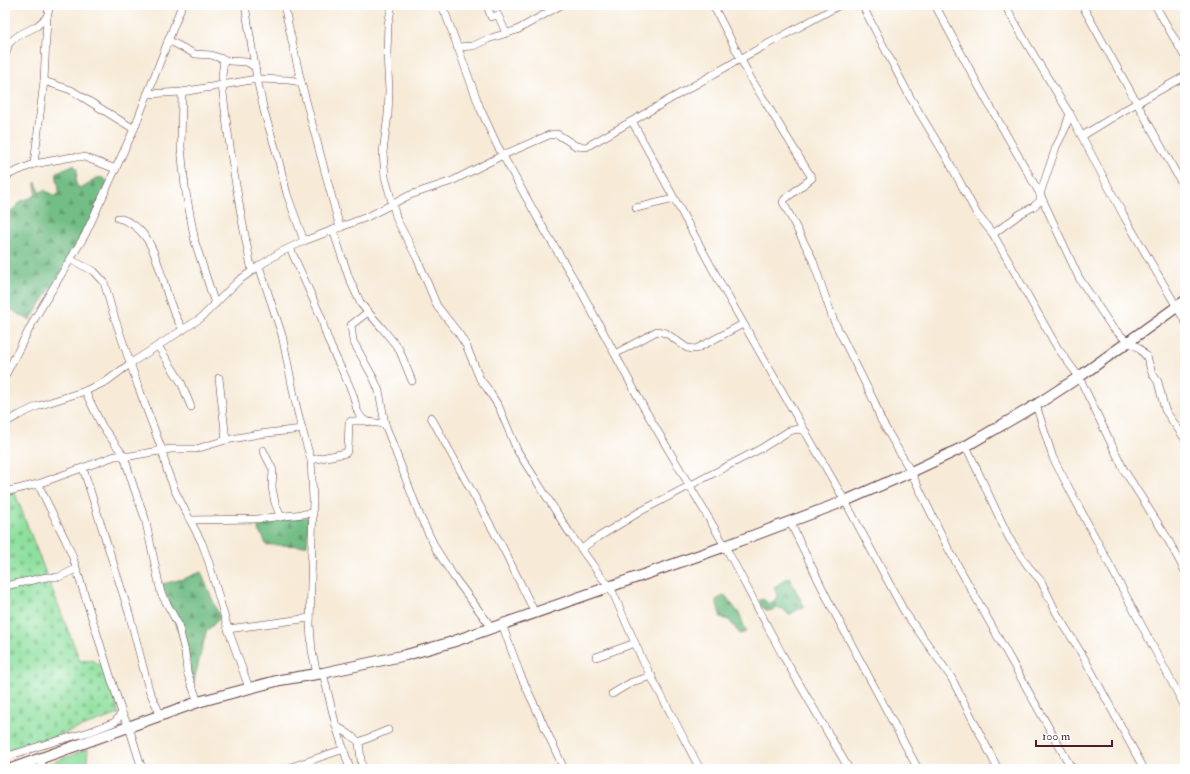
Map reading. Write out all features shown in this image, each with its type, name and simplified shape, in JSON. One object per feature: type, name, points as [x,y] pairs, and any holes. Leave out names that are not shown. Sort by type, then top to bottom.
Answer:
[{"type":"highway","points":[[11,769],[41,764],[129,727],[198,702],[280,680],[320,674],[406,655],[449,642],[724,546],[845,501],[912,472],[966,446],[1036,405],[1079,378],[1181,304]]},
{"type":"street","points":[[34,164],[44,81],[47,16],[50,5]]},
{"type":"street","points":[[5,376],[35,318],[85,235],[134,129],[182,5]]},
{"type":"street","points":[[245,5],[257,79],[264,111],[287,194],[304,241]]},
{"type":"street","points":[[284,5],[300,82],[340,228]]},
{"type":"street","points":[[392,5],[388,24],[388,115],[383,152],[385,177],[397,220],[417,258],[437,306],[466,345],[480,379],[499,407],[517,450],[569,532],[602,578],[610,586],[642,659],[700,769]]},
{"type":"street","points":[[441,5],[480,108],[503,155],[541,224],[581,291],[644,408],[724,546],[782,654],[849,769]]},
{"type":"street","points":[[487,5],[491,17],[498,15],[506,33]]},
{"type":"street","points":[[457,47],[473,46],[529,24],[562,5]]},
{"type":"street","points":[[713,5],[740,59],[812,178],[783,202],[812,258],[833,319],[874,401],[881,420],[912,472],[948,548],[1072,769]]},
{"type":"street","points":[[5,423],[38,406],[85,391],[107,381],[131,363],[201,318],[238,281],[252,270],[290,248],[304,241],[367,217],[410,195],[452,181],[503,155],[549,135],[557,134],[576,146],[586,147],[740,59],[840,5]]},
{"type":"street","points":[[862,5],[910,97],[948,160],[977,214],[993,234],[1057,347],[1079,378],[1124,470],[1162,530],[1185,571]]},
{"type":"street","points":[[935,5],[1040,194],[1079,278],[1112,328],[1128,342],[1138,347],[1147,357],[1152,373],[1158,382],[1165,410],[1185,439]]},
{"type":"street","points":[[1006,5],[1070,113],[1126,218],[1181,304],[1185,321]]},
{"type":"street","points":[[1082,5],[1136,104],[1185,189]]},
{"type":"street","points":[[1155,5],[1185,57]]},
{"type":"street","points":[[5,56],[7,43],[37,26],[47,16]]},
{"type":"street","points":[[168,40],[195,54],[211,55],[229,62],[247,62],[255,66]]},
{"type":"street","points":[[224,60],[222,76],[229,146],[241,218],[252,270]]},
{"type":"street","points":[[1082,136],[1185,76]]},
{"type":"street","points":[[147,94],[182,92],[257,79],[289,80],[300,82]]},
{"type":"street","points":[[44,81],[71,90],[134,129]]},
{"type":"street","points":[[182,92],[181,147],[184,187],[195,242],[215,304]]},
{"type":"street","points":[[993,234],[1040,201],[1040,194],[1056,147],[1065,129],[1070,113]]},
{"type":"street","points":[[632,121],[744,324],[845,501],[904,611],[951,677],[998,769]]},
{"type":"street","points":[[5,176],[34,164],[84,156],[116,168]]},
{"type":"street","points":[[636,208],[674,199]]},
{"type":"street","points":[[118,218],[127,220],[133,224],[148,241],[158,262],[170,303],[183,330]]},
{"type":"street","points":[[333,230],[349,278],[360,304],[399,349],[412,381]]},
{"type":"street","points":[[290,248],[322,318],[331,346],[350,389],[357,413],[364,421]]},
{"type":"street","points":[[71,260],[94,271],[104,282],[138,386],[162,450],[167,470],[175,491],[202,543],[228,629],[249,688]]},
{"type":"street","points":[[259,266],[282,335],[302,430],[311,460],[313,513],[310,618],[312,651],[350,769]]},
{"type":"street","points":[[368,312],[351,325],[353,341],[379,391],[384,424],[420,516],[436,549],[454,577],[492,628]]},
{"type":"street","points":[[615,354],[657,331],[666,333],[687,348],[696,349],[744,324]]},
{"type":"street","points":[[158,346],[181,382],[191,407]]},
{"type":"street","points":[[219,378],[226,440]]},
{"type":"street","points":[[85,391],[102,426],[124,456],[145,518],[162,593],[178,624],[185,652],[187,672],[198,702]]},
{"type":"street","points":[[1036,405],[1053,458],[1185,707]]},
{"type":"street","points":[[431,417],[504,550],[535,613]]},
{"type":"street","points":[[311,460],[346,453],[348,450],[349,423],[351,421],[384,424]]},
{"type":"street","points":[[582,550],[592,541],[641,511],[762,448],[789,431],[798,429],[806,432]]},
{"type":"street","points":[[5,492],[38,484],[115,456],[130,456],[172,449],[196,449],[226,440],[259,434],[302,430]]},
{"type":"street","points":[[966,446],[1009,538],[1040,581],[1057,614],[1083,656],[1144,769]]},
{"type":"street","points":[[262,450],[273,470],[272,487],[275,503],[281,516]]},
{"type":"street","points":[[82,468],[129,613],[149,690],[161,716]]},
{"type":"street","points":[[38,484],[66,541],[122,713],[129,727],[142,769]]},
{"type":"street","points":[[190,520],[257,519],[313,513]]},
{"type":"street","points":[[790,522],[831,606],[918,769]]},
{"type":"street","points":[[5,586],[47,577],[59,577],[76,569]]},
{"type":"street","points":[[228,629],[310,618]]},
{"type":"street","points":[[502,624],[520,674],[564,769]]},
{"type":"street","points":[[596,657],[635,643]]},
{"type":"street","points":[[612,694],[632,682],[652,676]]},
{"type":"street","points":[[5,758],[46,744],[89,732],[115,722],[122,713]]},
{"type":"street","points":[[336,726],[359,742],[362,769]]},
{"type":"street","points":[[359,742],[388,730]]},
{"type":"street","points":[[292,767],[344,749]]},
{"type":"green space","points":[[73,165],[77,169],[76,184],[78,187],[86,186],[93,180],[100,177],[109,184],[85,236],[30,320],[18,314],[5,304],[6,226],[11,211],[21,201],[33,197],[36,193],[36,182],[39,192],[44,190],[57,196],[59,187],[57,172]]},
{"type":"green space","points":[[14,491],[80,661],[93,660],[106,670],[119,714],[5,754],[5,493]]},
{"type":"green space","points":[[309,517],[307,545],[266,545],[257,525],[260,521]]},
{"type":"green space","points":[[201,572],[220,618],[206,632],[193,685],[188,657],[162,584],[183,579]]},
{"type":"green space","points":[[789,577],[804,606],[789,615],[780,608],[768,611],[763,608],[760,600],[763,599],[769,604],[775,600],[777,595],[774,587]]},
{"type":"green space","points":[[725,595],[740,615],[746,632],[740,634],[729,620],[721,618],[716,600]]},
{"type":"green space","points":[[88,749],[86,769],[48,769],[46,765]]}]
